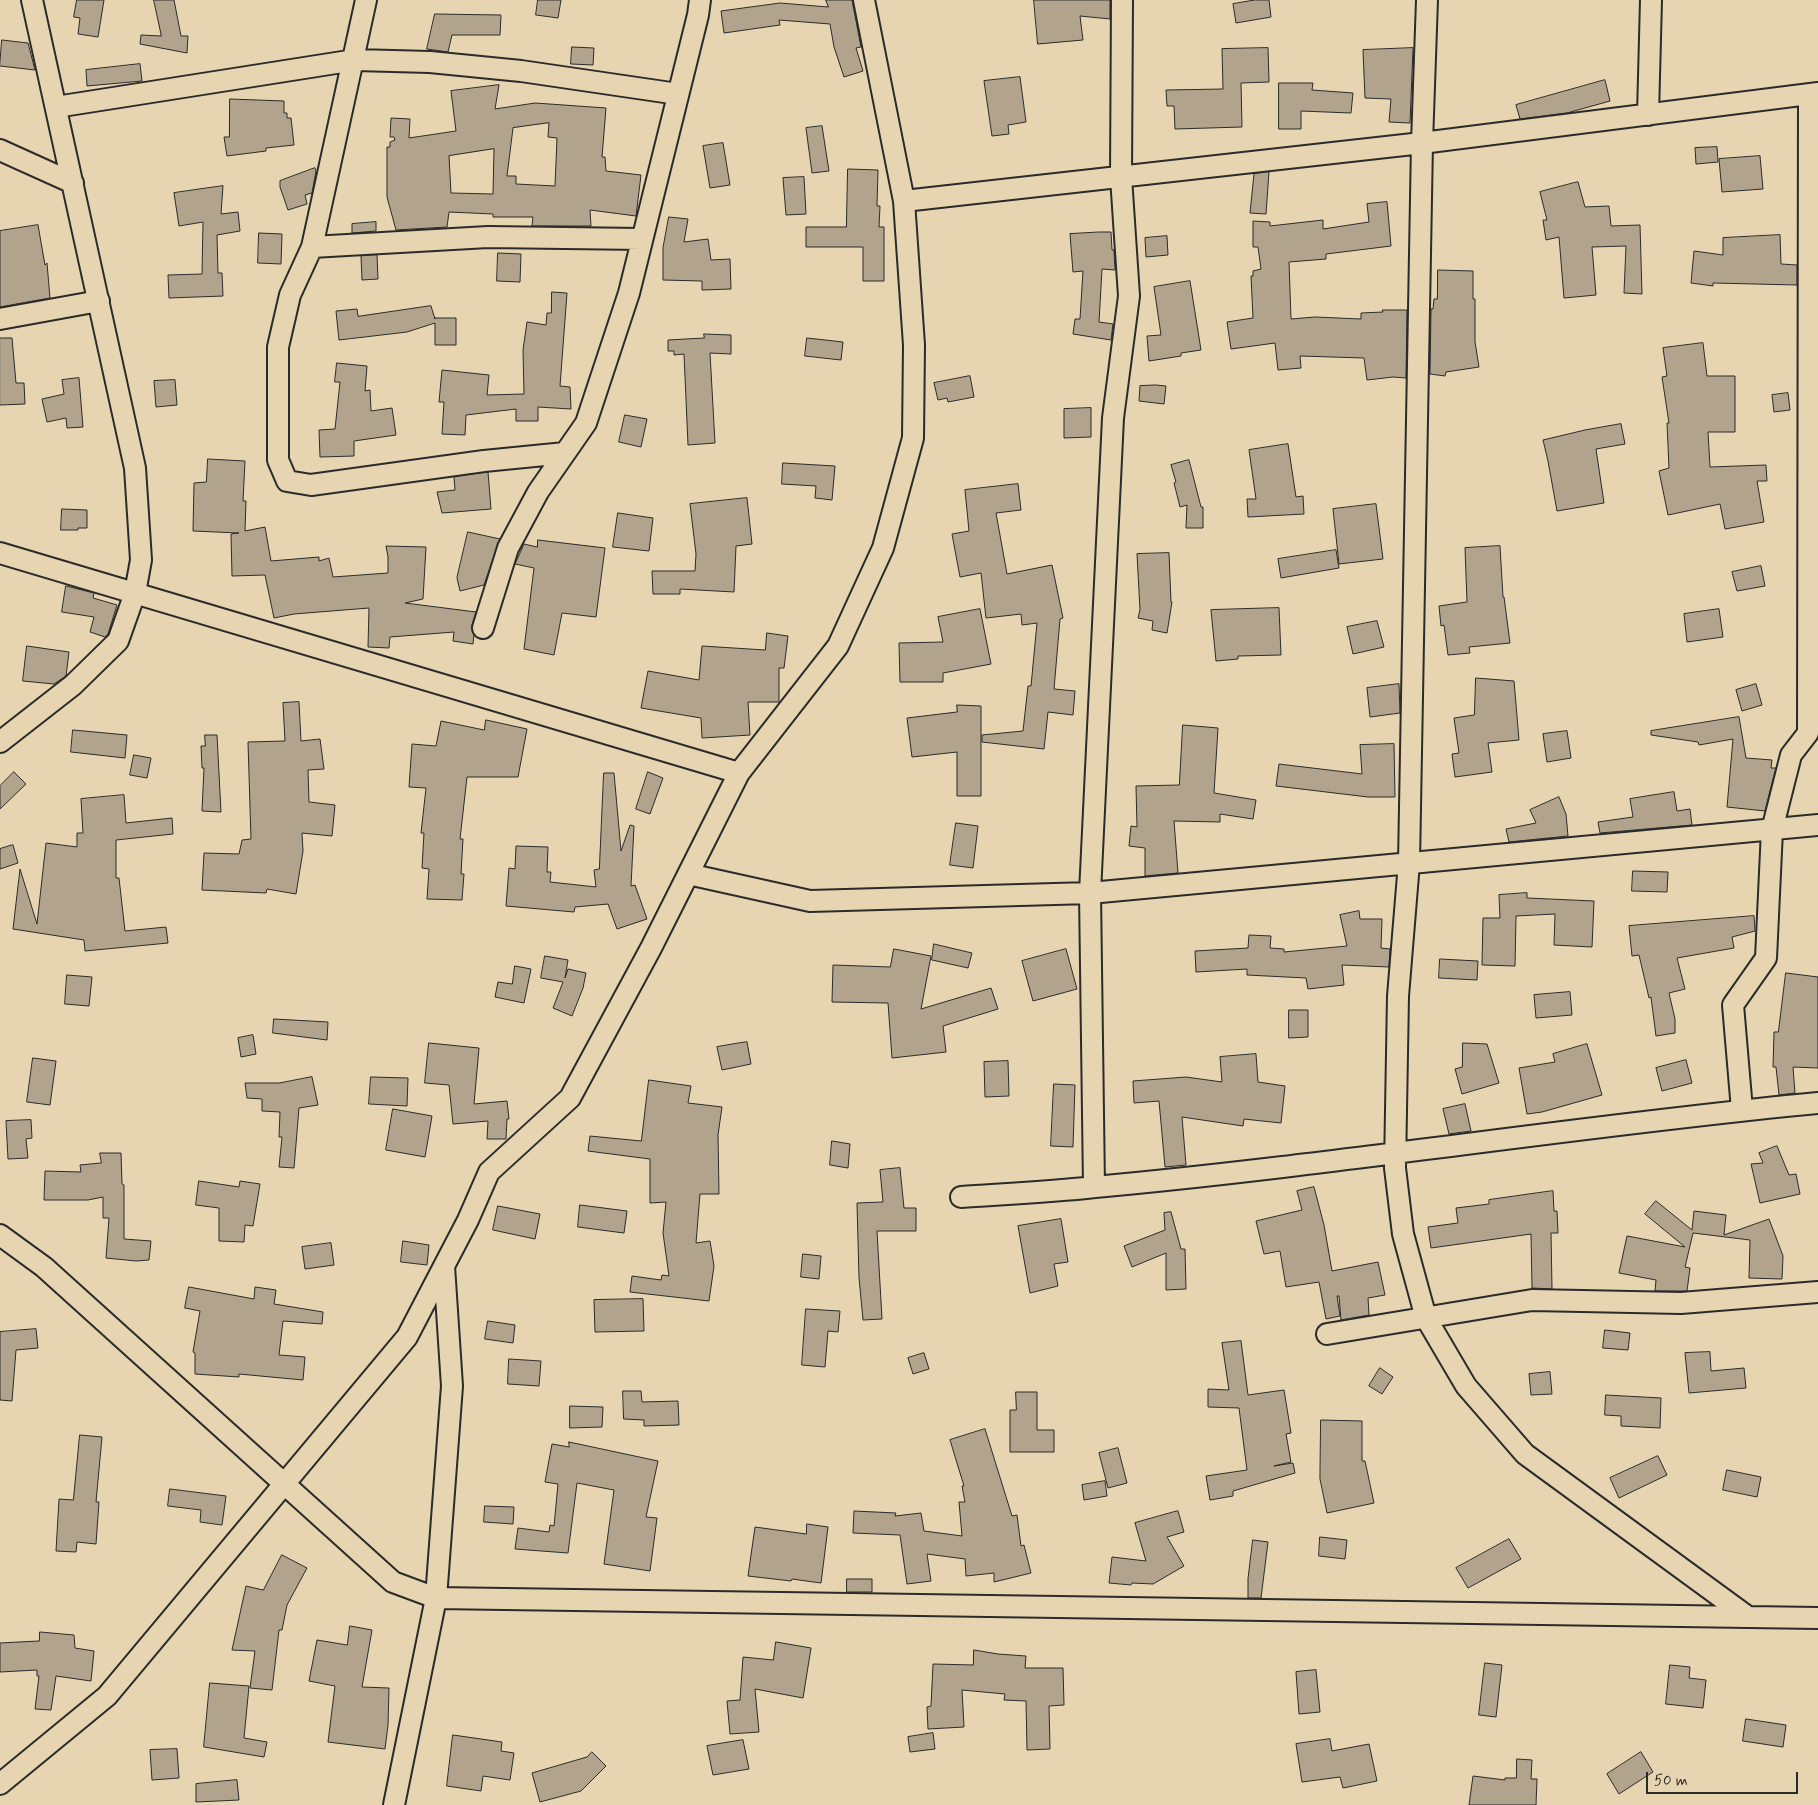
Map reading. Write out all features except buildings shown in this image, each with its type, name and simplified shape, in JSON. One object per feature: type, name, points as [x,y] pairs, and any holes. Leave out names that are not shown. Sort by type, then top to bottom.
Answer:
[{"type":"street","points":[[0,742],[73,686],[118,641],[135,593],[141,560],[135,468],[32,0]]},
{"type":"street","points":[[366,0],[312,247],[290,295],[278,347],[278,460],[286,481],[310,486],[484,461],[565,453]]},
{"type":"street","points":[[483,628],[508,548],[538,492],[586,423],[629,294],[698,15],[700,0]]},
{"type":"street","points":[[0,1784],[107,1696],[407,1337],[468,1220],[489,1172],[570,1098],[646,956],[739,774],[838,646],[883,548],[913,438],[914,346],[904,201],[864,0]]},
{"type":"street","points":[[1094,1188],[1090,893],[1113,418],[1129,296],[1121,177],[1122,0]]},
{"type":"street","points":[[1426,0],[1409,863],[1398,996],[1395,1153],[1403,1234],[1426,1318],[1466,1386],[1525,1454],[1748,1617]]},
{"type":"street","points":[[1648,115],[1651,0]]},
{"type":"street","points":[[56,107],[354,60],[430,62],[521,71],[678,94]]},
{"type":"street","points":[[904,201],[1422,143],[1814,94],[1808,732],[1791,756],[1772,830],[1766,958],[1733,1005],[1742,1110]]},
{"type":"street","points":[[0,150],[73,183]]},
{"type":"street","points":[[312,247],[488,237],[642,238]]},
{"type":"street","points":[[0,319],[99,302]]},
{"type":"street","points":[[0,553],[739,774]]},
{"type":"street","points":[[688,874],[810,901],[1090,893],[1818,826]]},
{"type":"street","points":[[961,1197],[1094,1188],[1742,1110],[1818,1103]]},
{"type":"street","points":[[0,1235],[44,1267],[393,1582],[436,1598],[1818,1618]]},
{"type":"street","points":[[394,1805],[436,1598],[452,1386],[444,1266]]},
{"type":"street","points":[[1327,1334],[1532,1300],[1681,1302],[1818,1292]]}]
